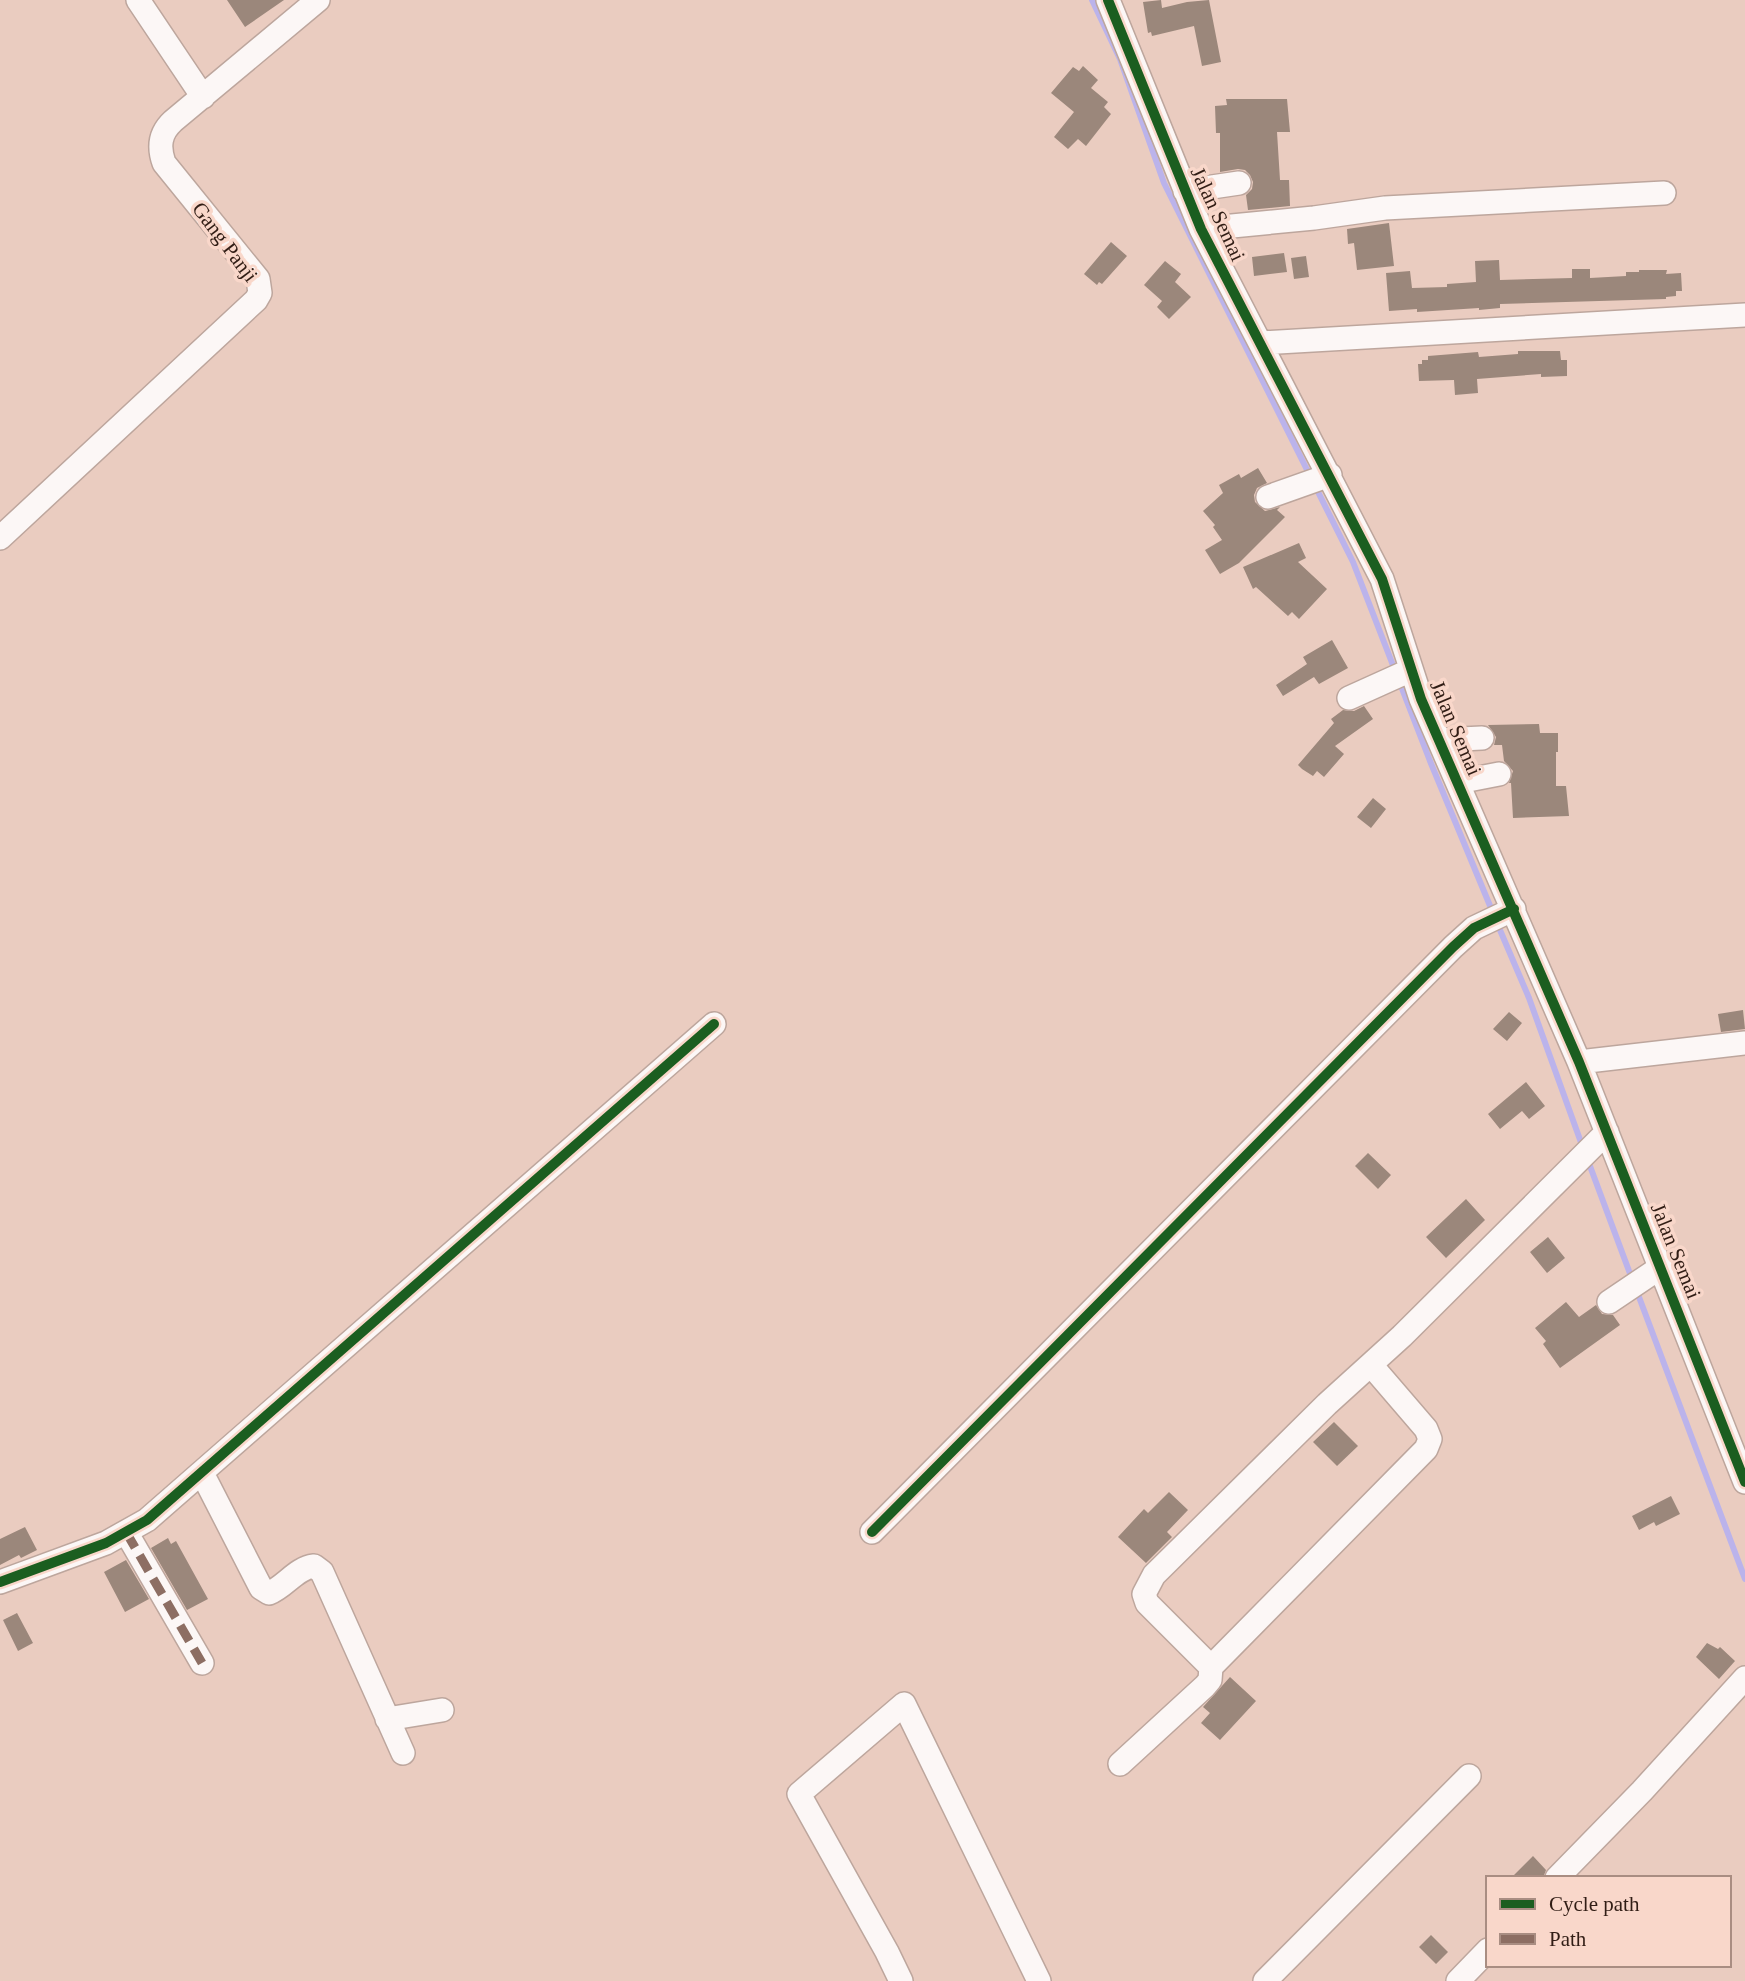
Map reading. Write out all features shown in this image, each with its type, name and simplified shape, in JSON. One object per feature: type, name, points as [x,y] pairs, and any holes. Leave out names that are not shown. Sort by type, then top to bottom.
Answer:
[{"type":"street","points":[[138,0],[203,97]]},
{"type":"street","name":"Jalan Semai","points":[[1108,0],[1201,229],[1261,343],[1316,480],[1382,579],[1406,673],[1440,740],[1510,910],[1579,1062],[1603,1136],[1745,1482]]},
{"type":"street","name":"Gang Panji","points":[[0,538],[256,300],[260,293],[258,279],[169,169],[160,153],[160,140],[166,128],[311,2]]},
{"type":"street","points":[[1185,191],[1239,183]]},
{"type":"street","points":[[1201,229],[1385,208],[1664,193]]},
{"type":"street","points":[[1261,343],[1745,315]]},
{"type":"street","points":[[1268,497],[1316,480]]},
{"type":"street","points":[[1349,698],[1406,673]]},
{"type":"street","points":[[1440,740],[1482,738]]},
{"type":"street","points":[[1458,782],[1499,774]]},
{"type":"street","points":[[872,1532],[1474,928],[1510,910]]},
{"type":"street","points":[[0,1582],[106,1543],[147,1520],[714,1024]]},
{"type":"street","points":[[1579,1062],[1745,1043]]},
{"type":"street","points":[[1211,1667],[1151,1608],[1144,1594],[1154,1575],[1603,1136]]},
{"type":"street","points":[[1609,1302],[1656,1270]]},
{"type":"street","points":[[1119,1765],[1205,1686],[1210,1680],[1211,1667],[1426,1449],[1430,1439],[1426,1429],[1371,1365]]},
{"type":"street","points":[[202,1473],[261,1588],[269,1593],[276,1590],[306,1567],[314,1566],[322,1572],[403,1753]]},
{"type":"street","points":[[126,1532],[202,1663]]},
{"type":"street","points":[[1559,1876],[1642,1791],[1745,1678]]},
{"type":"street","points":[[901,1981],[799,1794],[904,1704],[1039,1981]]},
{"type":"street","points":[[387,1719],[442,1710]]},
{"type":"street","points":[[1265,1981],[1469,1776]]},
{"type":"street","points":[[1458,1981],[1486,1952]]},
{"type":"building","points":[[227,0],[284,0],[245,27]]},
{"type":"building","points":[[1161,0],[1162,8],[1209,0],[1221,62],[1202,66],[1194,26],[1152,36],[1151,32],[1148,33],[1143,2]]},
{"type":"building","points":[[1083,66],[1098,80],[1091,88],[1108,102],[1104,107],[1111,114],[1086,146],[1078,139],[1068,149],[1054,137],[1074,112],[1051,93],[1073,67],[1079,71]]},
{"type":"building","points":[[1226,99],[1287,99],[1290,132],[1277,132],[1280,180],[1289,180],[1290,206],[1248,210],[1246,195],[1252,189],[1253,182],[1250,175],[1245,170],[1238,169],[1220,172],[1220,133],[1216,133],[1215,106],[1227,105]]},
{"type":"building","points":[[1389,223],[1394,266],[1357,270],[1354,243],[1348,244],[1347,229]]},
{"type":"building","points":[[1111,242],[1127,256],[1102,284],[1099,282],[1097,285],[1084,274]]},
{"type":"building","points":[[1284,253],[1287,272],[1254,276],[1252,257]]},
{"type":"building","points":[[1306,256],[1309,277],[1294,279],[1291,258]]},
{"type":"building","points":[[1499,260],[1500,280],[1572,278],[1572,269],[1590,269],[1590,278],[1626,276],[1626,272],[1639,270],[1667,270],[1666,274],[1681,273],[1682,291],[1676,291],[1676,296],[1666,299],[1500,304],[1500,308],[1479,310],[1389,311],[1386,273],[1410,271],[1412,288],[1447,287],[1447,284],[1476,282],[1475,261]]},
{"type":"building","points":[[1165,261],[1181,274],[1175,282],[1191,297],[1169,319],[1157,307],[1162,301],[1144,285]]},
{"type":"building","points":[[1518,351],[1560,351],[1561,360],[1567,360],[1567,376],[1541,377],[1541,374],[1477,379],[1478,393],[1455,395],[1454,380],[1419,381],[1418,364],[1422,364],[1422,360],[1428,360],[1428,356],[1478,352],[1479,357],[1518,354]]},
{"type":"building","points":[[1258,468],[1267,483],[1257,488],[1255,502],[1265,511],[1280,507],[1277,510],[1285,517],[1239,563],[1220,574],[1205,550],[1222,540],[1213,527],[1215,525],[1203,511],[1223,493],[1219,485],[1239,474],[1241,478]]},
{"type":"building","points":[[1299,543],[1306,558],[1298,562],[1327,589],[1299,619],[1292,612],[1288,616],[1256,587],[1253,589],[1243,567]]},
{"type":"building","points":[[1332,640],[1348,668],[1319,684],[1314,677],[1283,696],[1276,685],[1307,664],[1303,657]]},
{"type":"building","points":[[1364,706],[1373,719],[1335,746],[1344,754],[1324,777],[1317,771],[1313,776],[1298,765],[1334,723],[1331,719],[1343,710],[1354,711]]},
{"type":"building","points":[[1539,724],[1540,733],[1558,733],[1556,786],[1566,786],[1569,816],[1513,818],[1509,783],[1513,771],[1504,761],[1502,745],[1494,745],[1496,737],[1488,725]]},
{"type":"building","points":[[1373,798],[1386,809],[1371,828],[1357,817]]},
{"type":"building","points":[[1743,1010],[1745,1029],[1721,1032],[1718,1014]]},
{"type":"building","points":[[1509,1012],[1522,1023],[1507,1041],[1493,1029]]},
{"type":"building","points":[[1526,1082],[1545,1106],[1529,1119],[1522,1111],[1500,1129],[1488,1114]]},
{"type":"building","points":[[1368,1153],[1391,1175],[1378,1189],[1355,1166]]},
{"type":"building","points":[[1466,1199],[1485,1220],[1446,1258],[1426,1237]]},
{"type":"building","points":[[1548,1237],[1565,1258],[1547,1273],[1530,1252]]},
{"type":"building","points":[[1566,1302],[1579,1317],[1596,1305],[1602,1314],[1613,1315],[1620,1325],[1560,1368],[1543,1344],[1546,1341],[1535,1328]]},
{"type":"building","points":[[1334,1422],[1358,1446],[1337,1466],[1313,1442]]},
{"type":"building","points":[[1169,1492],[1188,1510],[1167,1532],[1172,1537],[1146,1563],[1118,1537],[1144,1509],[1148,1513]]},
{"type":"building","points":[[1671,1496],[1680,1514],[1656,1526],[1654,1522],[1639,1530],[1632,1516]]},
{"type":"building","points":[[25,1527],[37,1550],[21,1558],[19,1555],[0,1565],[0,1539]]},
{"type":"building","points":[[168,1538],[171,1544],[176,1541],[208,1599],[187,1610],[151,1548]]},
{"type":"building","points":[[126,1560],[149,1599],[125,1612],[104,1572]]},
{"type":"building","points":[[17,1613],[33,1643],[18,1651],[3,1620]]},
{"type":"building","points":[[1707,1643],[1718,1649],[1720,1647],[1735,1661],[1719,1679],[1696,1657]]},
{"type":"building","points":[[1230,1677],[1256,1701],[1220,1740],[1201,1723],[1210,1713],[1203,1707]]},
{"type":"building","points":[[1533,1856],[1546,1870],[1544,1876],[1513,1876]]},
{"type":"building","points":[[1431,1935],[1448,1952],[1436,1964],[1419,1947]]},
{"type":"waterway","points":[[1092,0],[1120,59],[1164,183],[1353,562],[1430,761],[1493,913]]},
{"type":"waterway","points":[[1497,923],[1529,998],[1583,1148]]},
{"type":"waterway","points":[[1587,1158],[1632,1279]]},
{"type":"waterway","points":[[1636,1289],[1745,1579]]},
{"type":"marked path","points":[[126,1532],[202,1663]]},
{"type":"cycle path","points":[[1108,0],[1201,229],[1382,579],[1421,699],[1579,1062],[1745,1482]]},
{"type":"cycle path","points":[[872,1532],[1453,947],[1474,928],[1514,909]]},
{"type":"cycle path","points":[[0,1582],[106,1543],[147,1520],[714,1024]]}]
